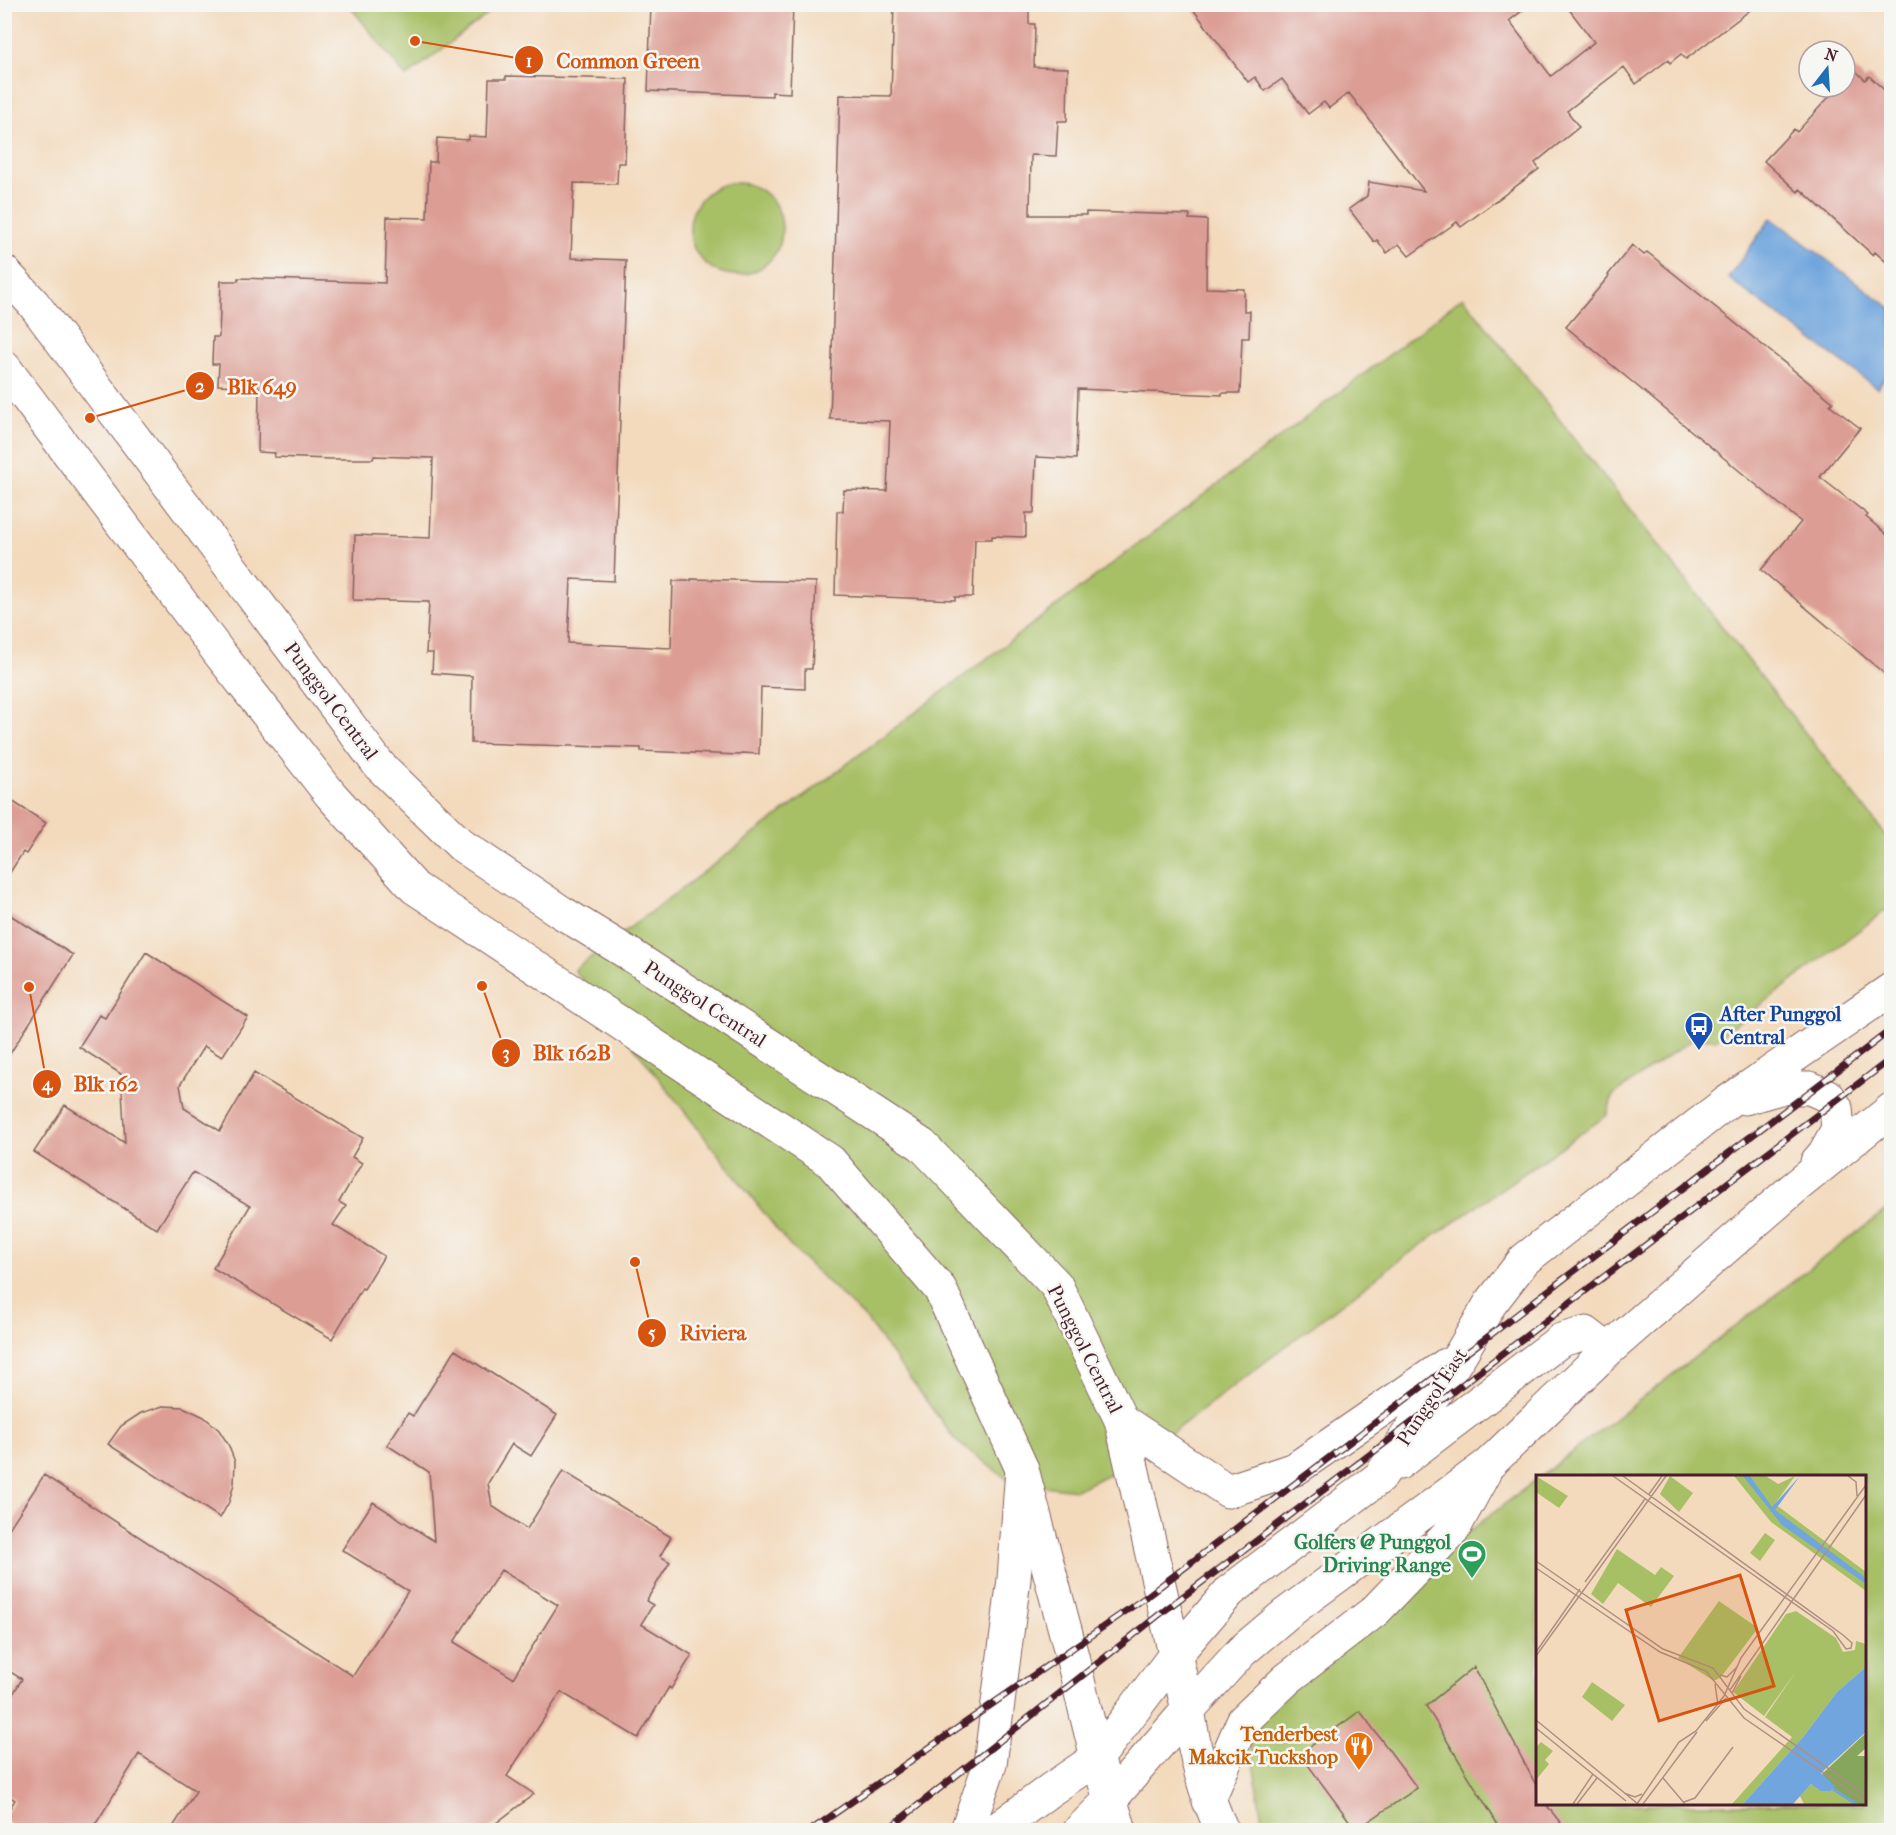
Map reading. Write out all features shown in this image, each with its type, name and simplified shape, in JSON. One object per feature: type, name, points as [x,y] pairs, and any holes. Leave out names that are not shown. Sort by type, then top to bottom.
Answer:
[{"type":"main road","name":"Punggol Central","points":[[4,272],[33,303],[379,765],[461,845],[922,1145],[1056,1285],[1121,1420],[1188,1710],[1195,1754],[1208,1801],[1222,1830]]},
{"type":"main road","points":[[4,367],[220,654],[331,795],[415,888],[830,1161],[940,1289],[1022,1469],[1097,1758],[1120,1830]]},
{"type":"main road","name":"Punggol East","points":[[996,1830],[1097,1758],[1175,1655],[1230,1591],[1380,1477],[1460,1355],[1490,1304],[1524,1260],[1725,1103],[1892,989]]},
{"type":"main road","points":[[1725,1103],[1780,1088],[1810,1088],[1828,1096],[1836,1108],[1838,1129],[1824,1155],[1794,1188]]},
{"type":"main road","points":[[1080,1830],[1111,1799],[1242,1651],[1286,1614],[1489,1464],[1608,1350],[1794,1188],[1892,1109]]},
{"type":"main road","points":[[1380,1477],[1561,1340],[1586,1333],[1608,1350]]},
{"type":"main road","points":[[1121,1420],[1228,1491],[1295,1469],[1460,1355]]},
{"type":"main road","points":[[1208,1801],[1243,1721],[1287,1679],[1375,1611],[1453,1530],[1489,1464]]},
{"type":"main road","points":[[967,1830],[990,1764],[1014,1579],[1022,1469]]},
{"type":"green space","points":[[349,5],[499,5],[406,77]]},
{"type":"green space","points":[[736,183],[754,186],[769,196],[779,211],[782,229],[779,247],[769,262],[754,272],[736,275],[718,272],[703,262],[693,247],[690,229],[693,211],[703,196],[718,186]]},
{"type":"green space","points":[[1463,297],[1891,842],[1891,906],[1716,1039],[1694,1038],[1613,1095],[1607,1115],[1397,1262],[1133,1462],[1076,1490],[1011,1482],[956,1441],[865,1318],[789,1245],[574,970]]},
{"type":"green space","name":"Golfers @ Punggol Driving Range","points":[[1891,1206],[1891,1830],[1267,1830],[1263,1826],[1250,1743],[1275,1682],[1536,1480],[1536,1805],[1866,1805],[1866,1475],[1542,1475]]},
{"type":"water","points":[[1771,218],[1891,308],[1891,369],[1877,388],[1728,278]]},
{"type":"building","points":[[651,4],[793,4],[790,93],[772,92],[772,96],[648,91]]},
{"type":"building","points":[[894,4],[1029,4],[1029,24],[1035,24],[1034,67],[1068,68],[1067,121],[1058,121],[1056,156],[1031,155],[1030,215],[1086,215],[1086,212],[1190,215],[1189,219],[1207,220],[1206,288],[1244,289],[1244,311],[1250,311],[1249,338],[1242,338],[1240,393],[1222,393],[1222,395],[1078,389],[1076,459],[1036,457],[1034,513],[1026,513],[1026,537],[992,536],[992,539],[975,539],[973,597],[955,597],[955,600],[835,595],[837,511],[843,511],[844,490],[887,491],[890,421],[830,419],[840,95],[891,96]]},
{"type":"building","points":[[1189,4],[1531,4],[1509,21],[1551,76],[1594,42],[1565,4],[1758,4],[1686,59],[1681,54],[1670,63],[1668,60],[1636,84],[1624,67],[1567,111],[1579,127],[1535,163],[1539,169],[1461,227],[1457,222],[1409,256],[1399,244],[1387,253],[1377,240],[1374,242],[1349,209],[1367,196],[1369,182],[1424,191],[1349,93],[1329,108],[1324,102],[1308,114],[1282,79],[1265,91],[1255,77],[1248,82]]},
{"type":"building","points":[[1857,72],[1865,80],[1869,76],[1892,97],[1892,267],[1875,252],[1873,255],[1800,189],[1798,192],[1764,161],[1794,129],[1797,132],[1827,99],[1857,99]]},
{"type":"building","points":[[506,76],[628,79],[625,163],[618,163],[617,184],[574,183],[571,258],[626,260],[614,581],[571,579],[568,643],[671,648],[673,581],[691,581],[691,579],[816,582],[812,669],[805,669],[805,689],[761,687],[759,754],[471,743],[472,676],[432,673],[433,653],[426,653],[429,602],[353,600],[355,535],[430,538],[433,458],[374,456],[373,459],[331,459],[274,457],[275,453],[258,452],[259,387],[218,385],[219,364],[212,364],[213,337],[219,337],[221,281],[238,281],[238,278],[385,283],[387,217],[427,218],[429,162],[436,162],[437,138],[469,140],[469,136],[487,137],[489,79],[506,79]]},
{"type":"building","points":[[1632,245],[1644,255],[1647,252],[1833,402],[1830,405],[1860,428],[1820,477],[1868,515],[1866,517],[1892,539],[1892,680],[1761,570],[1801,522],[1566,327]]},
{"type":"building","points":[[4,796],[46,823],[26,854],[23,852],[4,882]]},
{"type":"building","points":[[4,911],[73,955],[4,1063]]},
{"type":"building","points":[[146,952],[248,1017],[222,1057],[204,1046],[180,1085],[184,1108],[220,1131],[254,1073],[363,1138],[352,1157],[362,1163],[339,1202],[346,1206],[333,1225],[384,1256],[332,1339],[213,1268],[250,1206],[193,1172],[157,1229],[34,1152],[65,1105],[125,1143],[121,1074],[79,1047],[99,1015],[105,1018]]},
{"type":"building","points":[[455,1350],[557,1415],[531,1456],[512,1444],[488,1483],[492,1506],[527,1529],[563,1471],[671,1537],[660,1556],[670,1562],[646,1601],[653,1605],[641,1624],[692,1655],[671,1689],[669,1687],[638,1738],[561,1692],[507,1776],[534,1794],[487,1830],[171,1830],[196,1791],[139,1754],[92,1830],[22,1830],[4,1820],[15,1800],[4,1793],[4,1709],[22,1679],[4,1668],[4,1536],[44,1475],[353,1676],[408,1591],[342,1550],[373,1502],[434,1541],[429,1472],[387,1445],[408,1413],[413,1416]],"holes":[[[501,1570],[558,1605],[513,1678],[454,1642]]]},
{"type":"building","points":[[163,1406],[183,1407],[204,1417],[219,1430],[228,1444],[235,1462],[234,1484],[229,1502],[220,1518],[108,1444],[121,1426],[141,1413]]},
{"type":"building","points":[[1474,1667],[1536,1785],[1536,1805],[1547,1805],[1566,1830],[1501,1830],[1426,1706]]},
{"type":"building","name":"Tenderbest Makcik Tuckshop","points":[[1360,1711],[1417,1788],[1356,1830],[1300,1754]]},
{"type":"railway","points":[[811,1830],[1146,1597],[1892,1029]]},
{"type":"railway","points":[[887,1830],[1160,1614],[1892,1058]]},
{"type":"place","name":"Common Green","points":[[415,41]]},
{"type":"place","name":"Blk 649","points":[[90,418]]},
{"type":"place","name":"Blk 162B","points":[[482,986]]},
{"type":"place","name":"Blk 162","points":[[29,987]]},
{"type":"place","name":"After Punggol Central","points":[[1699,1052]]},
{"type":"place","name":"Riviera","points":[[635,1262]]},
{"type":"place","name":"Golfers @ Punggol Driving Range","points":[[1472,1580]]},
{"type":"place","name":"Tenderbest Makcik Tuckshop","points":[[1359,1772]]}]
